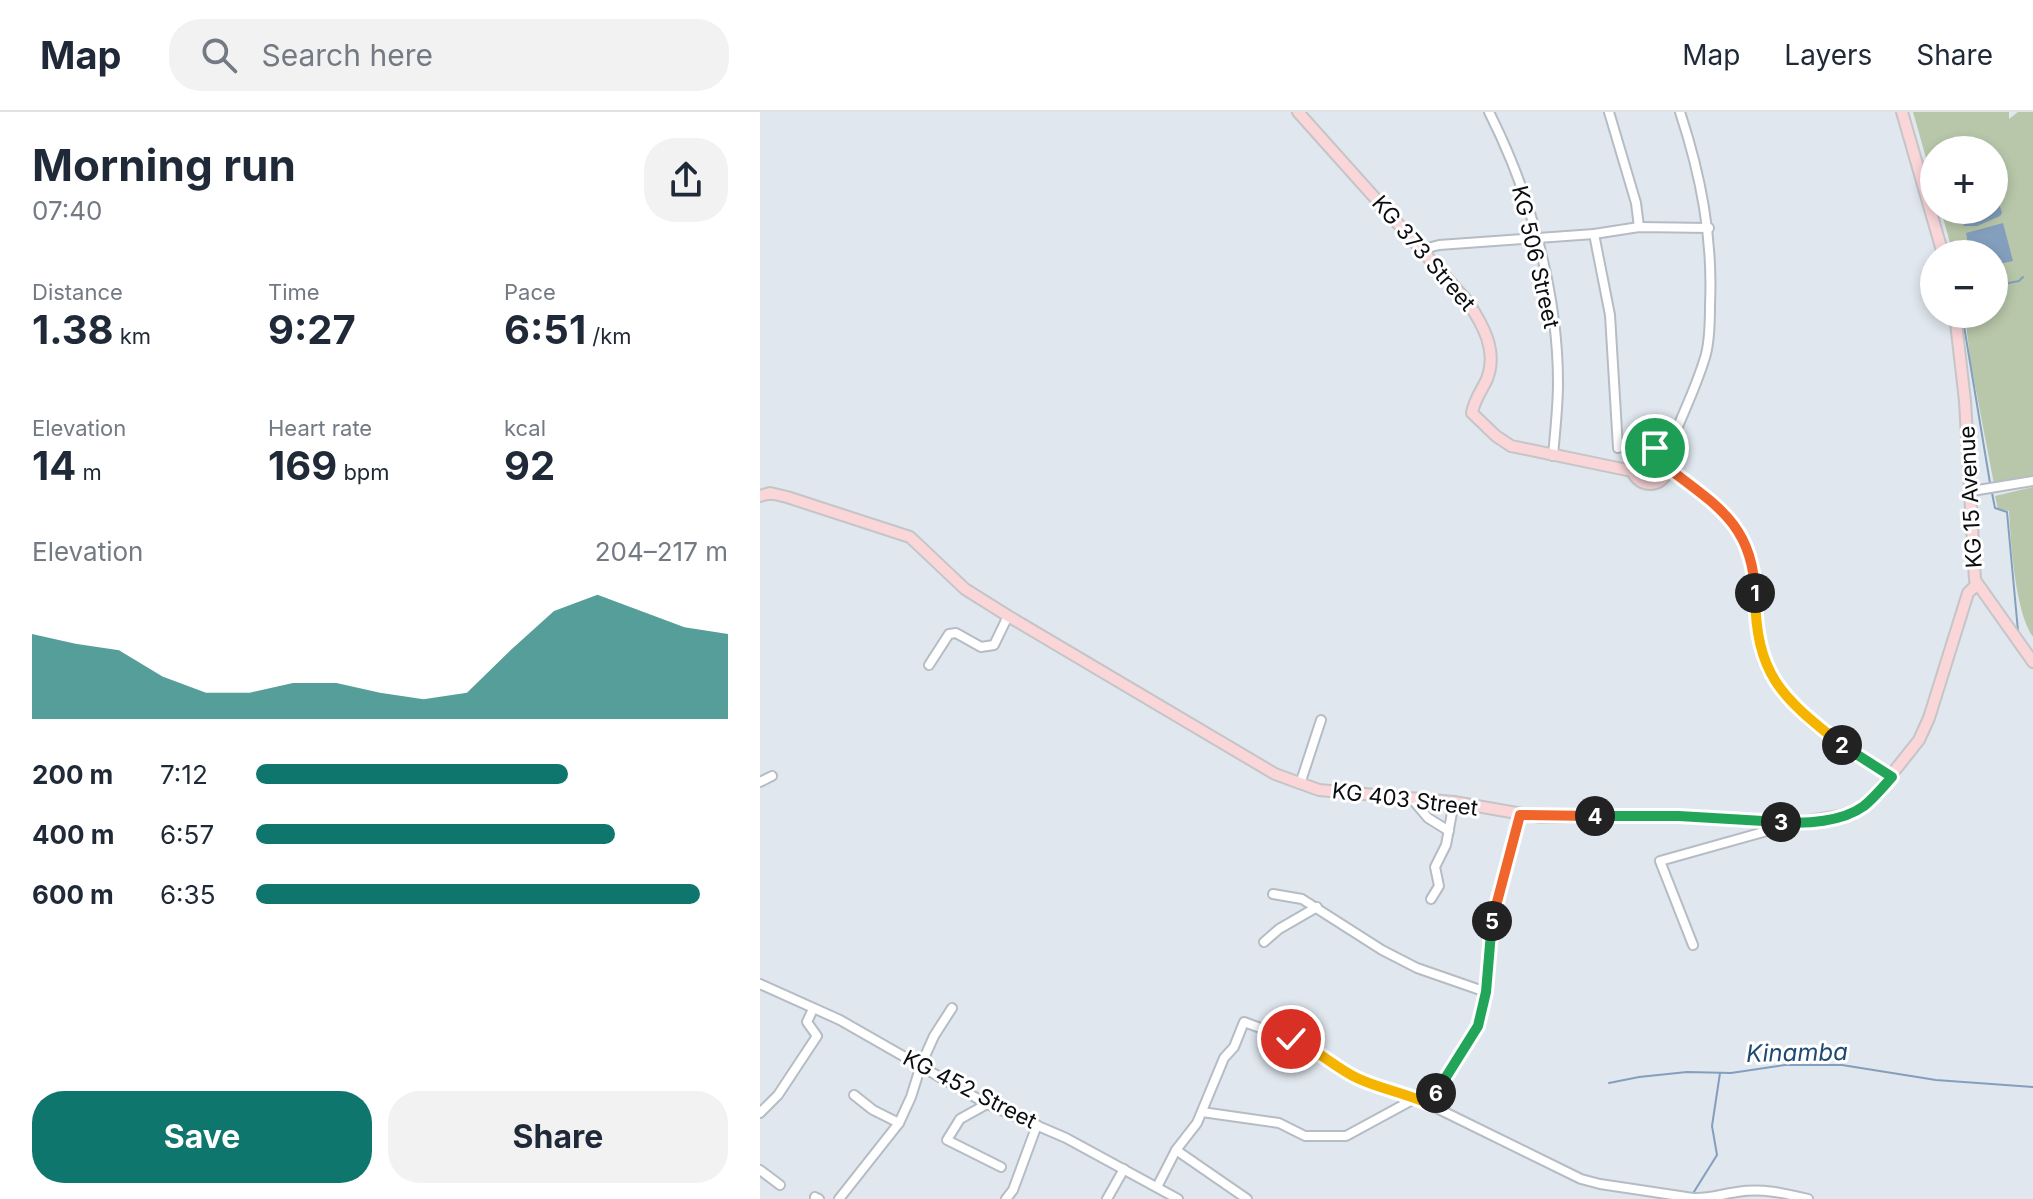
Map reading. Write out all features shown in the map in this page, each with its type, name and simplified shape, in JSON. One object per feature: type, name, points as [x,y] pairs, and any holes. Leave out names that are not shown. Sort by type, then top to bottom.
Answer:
[{"type":"main road","name":"KG 373 Street","points":[[1298,112],[1468,302],[1484,325],[1491,362],[1489,375],[1472,413],[1511,446],[1553,456]]},
{"type":"main road","points":[[1902,112],[1939,240]]},
{"type":"main road","name":"KG 15 Avenue","points":[[1956,328],[1972,491],[1973,566],[1977,584],[2033,662]]},
{"type":"main road","points":[[1632,466],[1641,450],[1650,447],[1664,463],[1721,510],[1748,552],[1754,582],[1758,643],[1776,684],[1814,723],[1844,747],[1892,777]]},
{"type":"main road","points":[[1553,456],[1619,468],[1632,466]]},
{"type":"main road","points":[[1632,466],[1637,478],[1654,484],[1664,463]]},
{"type":"main road","name":"KG 403 Street","points":[[765,494],[892,529],[910,537],[965,589],[1241,754],[1300,784],[1319,790],[1454,802],[1520,815],[1568,818],[1679,816],[1796,823],[1827,819],[1860,809],[1892,777],[1924,730],[1968,593],[1977,584]]},
{"type":"street","name":"KG 506 Street","points":[[1489,112],[1512,162],[1536,237],[1552,308],[1558,384],[1553,456]]},
{"type":"street","points":[[1609,112],[1636,203],[1639,227]]},
{"type":"street","points":[[1664,463],[1688,409],[1707,350],[1711,295],[1709,228],[1691,144],[1680,112]]},
{"type":"street","points":[[1420,250],[1439,245],[1594,234],[1639,227],[1709,228]]},
{"type":"street","points":[[1594,234],[1610,315],[1618,448]]},
{"type":"street","points":[[1972,491],[2033,481]]},
{"type":"street","points":[[929,665],[949,634],[956,633],[981,647],[994,645],[1008,616]]},
{"type":"street","points":[[1300,784],[1321,720]]},
{"type":"street","points":[[760,782],[772,776]]},
{"type":"street","points":[[1412,799],[1428,818],[1449,831]]},
{"type":"street","points":[[1431,899],[1439,886],[1435,867],[1446,845],[1454,802]]},
{"type":"street","points":[[1429,1104],[1475,1034],[1486,992],[1491,928],[1520,815]]},
{"type":"street","points":[[1693,945],[1660,861],[1796,823]]},
{"type":"street","points":[[1273,894],[1296,897],[1317,907],[1382,950],[1417,968],[1486,992]]},
{"type":"street","points":[[1264,942],[1279,929],[1317,907]]},
{"type":"street","name":"KG 452 Street","points":[[760,984],[840,1020],[987,1104],[1037,1125],[1178,1199]]},
{"type":"street","points":[[839,1199],[899,1123],[934,1036],[952,1008]]},
{"type":"street","points":[[760,1113],[778,1095],[817,1036],[807,1022],[813,1009]]},
{"type":"street","points":[[1157,1187],[1176,1150],[1197,1123],[1225,1056],[1234,1047],[1244,1022],[1299,1042],[1362,1081],[1416,1098],[1581,1179],[1657,1196],[1704,1199],[1763,1190],[1808,1199]]},
{"type":"street","points":[[854,1095],[873,1110],[899,1123]]},
{"type":"street","points":[[1202,1112],[1279,1123],[1305,1136],[1346,1136],[1416,1098]]},
{"type":"street","points":[[987,1104],[960,1119],[947,1140],[1001,1167]]},
{"type":"street","points":[[1006,1199],[1013,1190],[1037,1125]]},
{"type":"street","points":[[1176,1150],[1247,1199]]},
{"type":"street","points":[[1107,1199],[1124,1169]]},
{"type":"street","points":[[760,1170],[780,1185]]},
{"type":"green space","points":[[1913,112],[2009,112],[2009,119],[2018,112],[2033,112],[2033,476],[1994,484],[1967,328],[2008,328],[2008,240],[1949,240],[1945,224],[2008,224],[2008,136],[1920,137]]},
{"type":"green space","points":[[2033,487],[2033,637],[2018,595],[2009,511],[1998,509],[1995,496]]},
{"type":"water","points":[[2003,224],[2007,240],[1967,240],[1966,233]]},
{"type":"water","points":[[2008,242],[2013,261],[2008,262]]},
{"type":"waterway","points":[[1907,112],[1920,157]]},
{"type":"waterway","points":[[2008,283],[2023,277]]},
{"type":"waterway","points":[[1964,328],[1990,483]]},
{"type":"waterway","points":[[1992,493],[1995,508],[2007,512],[2018,631]]},
{"type":"waterway","name":"Kinamba","points":[[1609,1083],[1687,1072],[1731,1073],[1785,1065],[1842,1065],[1936,1080],[2033,1087]]},
{"type":"waterway","points":[[1692,1195],[1717,1155],[1712,1126],[1720,1073]]},
{"type":"route","points":[[1291,1039],[1324,1055],[1362,1081],[1429,1104],[1478,1026],[1486,992],[1491,928],[1520,815],[1579,818],[1608,815],[1679,816],[1807,823],[1860,809],[1892,777],[1844,747],[1814,723],[1776,684],[1760,652],[1753,570],[1743,541],[1721,510],[1705,494],[1668,468],[1666,457],[1655,448]]}]
